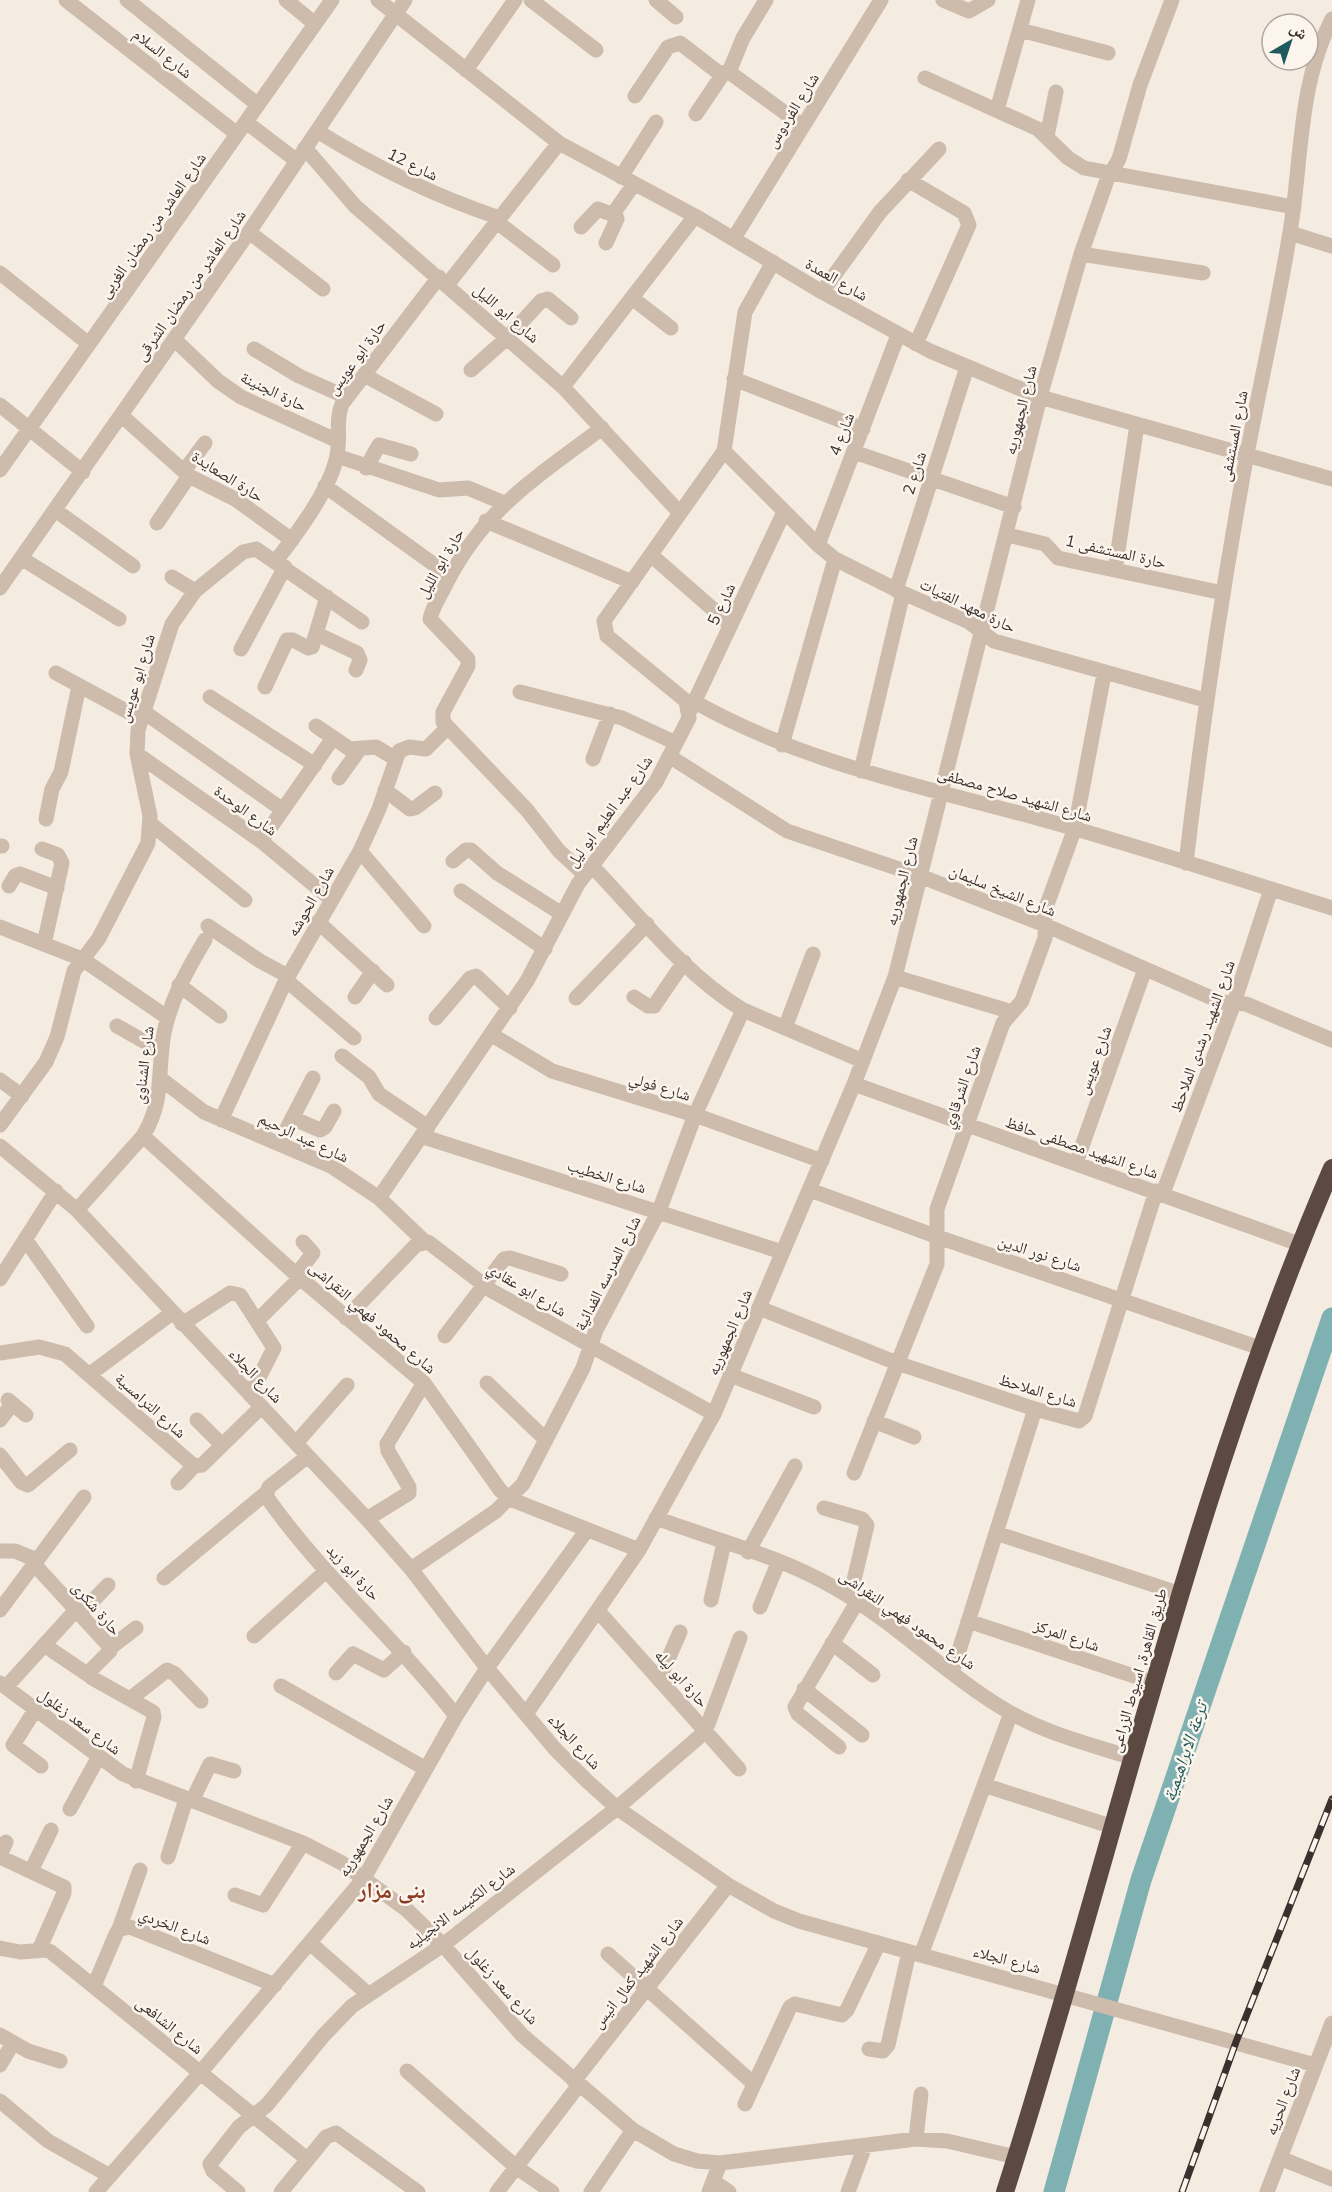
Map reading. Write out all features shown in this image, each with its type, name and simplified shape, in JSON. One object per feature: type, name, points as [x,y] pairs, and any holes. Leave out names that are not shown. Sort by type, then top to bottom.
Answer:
[{"type":"highway","name":"طريق القاهرة, اسيوط الزراعى","points":[[1005,2192],[1181,1594],[1260,1348],[1299,1244],[1332,1167]]},
{"type":"street","name":"شارع السلام","points":[[66,0],[242,128],[301,154]]},
{"type":"street","name":"شارع السلام","points":[[126,0],[258,105]]},
{"type":"street","points":[[286,0],[315,24]]},
{"type":"street","name":"شارع العاشر من رمضان الغربى","points":[[0,470],[332,0]]},
{"type":"street","name":"شارع العمدة","points":[[378,0],[559,143],[734,238],[898,335],[966,367],[1040,397],[1332,479]]},
{"type":"street","name":"شارع العاشر من رمضان الشرقى","points":[[0,588],[249,232],[405,0]]},
{"type":"street","points":[[531,0],[596,50]]},
{"type":"street","points":[[656,0],[676,17]]},
{"type":"street","points":[[696,114],[726,73],[743,38],[766,0]]},
{"type":"street","name":"شارع الفردوس","points":[[734,238],[881,0]]},
{"type":"street","points":[[943,0],[969,11],[988,0]]},
{"type":"street","points":[[997,110],[1028,0]]},
{"type":"street","name":"شارع الجمهوريه","points":[[526,1714],[639,1550],[714,1414],[854,1084],[895,977],[1008,535],[1040,397],[1081,254],[1119,159],[1147,65],[1173,0]]},
{"type":"street","points":[[466,70],[512,1]]},
{"type":"street","name":"شارع المستشفى","points":[[1186,863],[1205,700],[1247,455],[1290,233],[1310,82],[1317,56],[1332,19]]},
{"type":"street","points":[[1020,30],[1108,53]]},
{"type":"street","points":[[635,96],[668,47],[680,43],[803,126]]},
{"type":"street","points":[[925,78],[1028,124],[1047,136],[1075,164],[1294,207]]},
{"type":"street","points":[[1047,136],[1056,92]]},
{"type":"street","points":[[613,214],[627,180],[656,123]]},
{"type":"street","name":"شارع 12","points":[[317,131],[405,182],[498,220],[553,265]]},
{"type":"street","name":"حارة ابو عويس","points":[[241,649],[292,540],[325,486],[338,448],[338,419],[346,397],[443,281],[498,220],[559,143]]},
{"type":"street","points":[[822,292],[880,212],[939,148]]},
{"type":"street","name":"شارع ابو الليل","points":[[301,154],[355,206],[563,387],[680,513]]},
{"type":"street","points":[[908,180],[964,213],[969,225],[916,344]]},
{"type":"street","points":[[581,227],[598,209],[613,214],[617,219],[606,243]]},
{"type":"street","points":[[563,387],[695,216]]},
{"type":"street","points":[[249,232],[323,289]]},
{"type":"street","points":[[1290,233],[1332,246]]},
{"type":"street","points":[[1081,254],[1203,273]]},
{"type":"street","points":[[692,707],[604,631],[604,621],[723,451],[745,312],[773,262]]},
{"type":"street","points":[[0,273],[89,344]]},
{"type":"street","points":[[632,298],[671,328]]},
{"type":"street","points":[[471,370],[508,337],[544,299],[548,299],[570,318]]},
{"type":"street","name":"شارع 4","points":[[818,545],[898,335]]},
{"type":"street","name":"حارة الجنينة","points":[[174,339],[218,381],[241,397],[338,448],[366,468],[439,490],[468,488],[504,503]]},
{"type":"street","points":[[254,349],[298,376],[346,397]]},
{"type":"street","name":"شارع 2","points":[[861,771],[900,591],[931,479],[966,367]]},
{"type":"street","points":[[364,375],[436,414]]},
{"type":"street","points":[[734,379],[862,429]]},
{"type":"street","points":[[0,405],[82,472]]},
{"type":"street","name":"حارة الصعايدة","points":[[121,415],[186,474],[235,499],[292,540]]},
{"type":"street","points":[[1115,570],[1137,425]]},
{"type":"street","name":"حارة ابو الليل","points":[[447,728],[443,722],[443,712],[468,663],[466,657],[433,626],[430,619],[450,576],[486,521],[504,503],[602,428]]},
{"type":"street","points":[[157,523],[205,443]]},
{"type":"street","points":[[366,468],[379,445],[411,454]]},
{"type":"street","name":"حارة معهد الفتيات","points":[[723,451],[835,559],[969,622],[994,641],[1104,674],[1205,700]]},
{"type":"street","points":[[854,452],[1014,507]]},
{"type":"street","points":[[325,486],[450,576]]},
{"type":"street","points":[[55,510],[132,566]]},
{"type":"street","name":"شارع 5","points":[[692,707],[784,512]]},
{"type":"street","points":[[486,521],[632,582]]},
{"type":"street","name":"حارة المستشفى 1","points":[[1008,535],[1045,544],[1058,558],[1223,593]]},
{"type":"street","name":"شارع ابو عويس","points":[[0,1125],[39,1074],[52,1050],[74,971],[99,939],[144,851],[151,824],[137,754],[142,716],[172,624],[195,591],[249,550],[262,552],[362,622]]},
{"type":"street","points":[[651,555],[731,625]]},
{"type":"street","points":[[21,558],[119,619]]},
{"type":"street","points":[[782,745],[835,559]]},
{"type":"street","points":[[172,578],[195,591]]},
{"type":"street","points":[[265,687],[284,643],[293,640],[310,648],[317,634],[327,597]]},
{"type":"street","points":[[317,634],[357,653],[360,660],[356,670]]},
{"type":"street","points":[[56,673],[142,716],[283,810]]},
{"type":"street","name":"شارع الشرقاوي","points":[[854,1473],[937,1264],[938,1237],[935,1219],[937,1209],[1003,1023],[1022,1001],[1045,938],[1045,910],[1075,828],[1104,674]]},
{"type":"street","points":[[46,819],[52,789],[61,772],[79,686]]},
{"type":"street","name":"شارع الشيخ سليمان","points":[[520,692],[610,714],[673,750],[780,828],[920,876],[1045,926],[1221,1002],[1246,1004],[1332,1040]]},
{"type":"street","points":[[210,697],[315,765]]},
{"type":"street","name":"شارع الشهيد صلاح مصطفى","points":[[692,707],[782,745],[861,771],[1075,828],[1332,908]]},
{"type":"street","name":"شارع عبد العليم ابو ليل","points":[[379,1198],[510,1008],[589,870],[647,794],[673,750],[692,707]]},
{"type":"street","points":[[593,759],[610,714]]},
{"type":"street","points":[[316,726],[350,749],[376,747],[396,759],[404,747],[426,749],[447,728],[526,810],[558,851],[589,870],[715,992],[743,1010],[863,1061]]},
{"type":"street","points":[[261,841],[333,738]]},
{"type":"street","points":[[339,778],[359,750]]},
{"type":"street","name":"شارع الوحدة","points":[[137,754],[261,841],[331,899]]},
{"type":"street","name":"شارع الحوشه","points":[[221,1120],[287,978],[360,851],[396,759]]},
{"type":"street","points":[[385,790],[410,809],[415,808],[435,793]]},
{"type":"street","points":[[151,824],[245,900]]},
{"type":"street","points":[[42,849],[58,855],[62,860],[44,944]]},
{"type":"street","points":[[453,861],[466,850],[471,850],[497,873],[562,914]]},
{"type":"street","points":[[360,851],[424,927]]},
{"type":"street","points":[[9,886],[15,876],[20,874],[57,888]]},
{"type":"street","name":"شارع الشهيد رشدى الملاحظ","points":[[1159,1192],[1234,1003],[1271,889]]},
{"type":"street","points":[[461,891],[545,949]]},
{"type":"street","points":[[318,922],[387,985]]},
{"type":"street","points":[[576,998],[647,924]]},
{"type":"street","points":[[0,927],[82,959],[168,1018]]},
{"type":"street","name":"شارع الشناوى","points":[[77,1210],[143,1136],[157,1109],[161,1079],[161,1051],[168,1018],[179,985],[206,933],[234,945],[287,978]]},
{"type":"street","points":[[785,1028],[813,954]]},
{"type":"street","points":[[634,997],[648,1006],[657,1004],[684,962]]},
{"type":"street","name":"شارع عويس","points":[[1076,1163],[1145,969]]},
{"type":"street","points":[[355,997],[373,971]]},
{"type":"street","points":[[436,1018],[473,977],[479,978],[510,1008]]},
{"type":"street","points":[[895,977],[1012,1012]]},
{"type":"street","points":[[287,978],[354,1038]]},
{"type":"street","points":[[179,985],[220,1016]]},
{"type":"street","name":"شارع المدرسه الفدائية","points":[[411,1569],[510,1499],[523,1484],[583,1368],[596,1330],[658,1211],[695,1115],[743,1010]]},
{"type":"street","points":[[117,1026],[161,1051]]},
{"type":"street","name":"شارع فولي","points":[[492,1035],[552,1071],[695,1115],[822,1161]]},
{"type":"street","name":"شارع الخطيب","points":[[342,1056],[369,1077],[379,1094],[424,1132],[782,1252]]},
{"type":"street","points":[[280,1143],[313,1078]]},
{"type":"street","name":"شارع عبد الرحيم","points":[[161,1079],[189,1102],[221,1120],[331,1166],[379,1198],[424,1241]]},
{"type":"street","points":[[0,1080],[22,1096]]},
{"type":"street","name":"شارع الشهيد مصطفى حافظ","points":[[854,1084],[967,1127],[1159,1192],[1299,1244]]},
{"type":"street","points":[[292,1118],[320,1130],[326,1127],[334,1112]]},
{"type":"street","name":"شارع محمود فهمي النقراشى","points":[[143,1136],[298,1276],[424,1383],[500,1490],[510,1499],[639,1550]]},
{"type":"street","name":"شارع الجلاء","points":[[0,1148],[77,1210],[296,1443],[411,1569],[487,1668],[555,1749],[617,1808],[728,1884],[774,1911],[799,1921],[1065,1993],[1315,2065]]},
{"type":"street","name":"شارع نور الدين","points":[[810,1190],[938,1237],[1121,1298],[1260,1348]]},
{"type":"street","points":[[0,1279],[56,1191]]},
{"type":"street","name":"شارع الملاحظ","points":[[759,1308],[897,1363],[1035,1409],[1075,1421],[1082,1419],[1121,1298],[1159,1192]]},
{"type":"street","points":[[25,1239],[87,1326]]},
{"type":"street","points":[[346,1318],[416,1245],[424,1241]]},
{"type":"street","name":"شارع ابو عقادي","points":[[424,1241],[432,1244],[483,1286],[590,1348],[714,1414]]},
{"type":"street","points":[[258,1320],[298,1276],[313,1253],[303,1242]]},
{"type":"street","points":[[445,1336],[507,1258],[561,1274]]},
{"type":"street","points":[[90,1374],[177,1319],[234,1292],[240,1295],[274,1348],[256,1401],[222,1446],[202,1465],[194,1466],[178,1483]]},
{"type":"street","name":"شارع الترامسية","points":[[0,1353],[48,1347],[65,1354],[194,1466]]},
{"type":"street","points":[[730,1375],[814,1407]]},
{"type":"street","points":[[367,1519],[409,1493],[388,1451],[387,1444],[424,1383]]},
{"type":"street","points":[[487,1383],[546,1440]]},
{"type":"street","points":[[296,1443],[347,1385]]},
{"type":"street","points":[[0,1420],[10,1402],[26,1415]]},
{"type":"street","points":[[952,1673],[1035,1409]]},
{"type":"street","points":[[197,1420],[222,1446]]},
{"type":"street","points":[[874,1421],[914,1437]]},
{"type":"street","points":[[0,1455],[21,1482],[28,1485],[70,1450]]},
{"type":"street","points":[[164,1578],[308,1456]]},
{"type":"street","points":[[748,1552],[795,1466]]},
{"type":"street","name":"حارة ابو زيد","points":[[266,1493],[326,1571],[404,1652],[456,1716]]},
{"type":"street","points":[[0,1610],[84,1497]]},
{"type":"street","points":[[824,1508],[862,1519],[867,1525],[853,1599],[832,1643],[796,1704],[796,1711],[838,1747]]},
{"type":"street","name":"شارع محمود فهمي النقراشى","points":[[657,1518],[815,1577],[853,1599],[952,1673],[1011,1713],[1042,1728],[1133,1758]]},
{"type":"street","name":"شارع الجمهوريه","points":[[96,2192],[201,2073],[364,1878],[456,1716],[487,1668],[587,1530]]},
{"type":"street","points":[[996,1533],[1181,1594]]},
{"type":"street","points":[[711,1600],[724,1543]]},
{"type":"street","points":[[0,1551],[15,1551],[35,1562]]},
{"type":"street","name":"حارة شكرى","points":[[35,1562],[110,1648],[90,1671],[90,1676]]},
{"type":"street","points":[[760,1607],[778,1563]]},
{"type":"street","points":[[254,1636],[326,1571]]},
{"type":"street","points":[[3,1685],[108,1585]]},
{"type":"street","name":"حارة ابو ليله","points":[[598,1611],[739,1769]]},
{"type":"street","name":"شارع المركز","points":[[968,1621],[1155,1683]]},
{"type":"street","points":[[110,1648],[136,1628]]},
{"type":"street","points":[[659,1680],[680,1632]]},
{"type":"street","name":"شارع الكنيسه الانجيليه","points":[[238,2192],[213,2171],[210,2164],[239,2127],[267,2105],[336,2020],[368,1994],[442,1946],[617,1808],[704,1731],[740,1638]]},
{"type":"street","points":[[832,1643],[873,1675]]},
{"type":"street","points":[[44,1645],[90,1676],[154,1714],[136,1781]]},
{"type":"street","points":[[336,1673],[353,1654],[357,1654],[380,1670],[388,1668],[404,1652]]},
{"type":"street","points":[[130,1698],[167,1670],[201,1701]]},
{"type":"street","name":"شارع سعد زغلول","points":[[3,1685],[98,1758],[136,1781],[303,1843],[364,1878],[407,1910],[522,2035],[633,2130],[675,2154],[697,2161],[720,2163],[916,2139],[947,2140],[1016,2157]]},
{"type":"street","points":[[281,1686],[426,1768]]},
{"type":"street","points":[[804,1689],[862,1735]]},
{"type":"street","points":[[35,1710],[13,1745],[41,1766]]},
{"type":"street","points":[[869,2049],[883,2051],[888,2045],[915,1953],[1011,1713]]},
{"type":"street","points":[[70,1809],[98,1758]]},
{"type":"street","points":[[168,1857],[189,1800],[210,1764],[234,1771]]},
{"type":"street","points":[[984,1785],[1113,1827]]},
{"type":"street","points":[[31,1871],[51,1830]]},
{"type":"street","points":[[235,1895],[263,1905],[303,1843]]},
{"type":"street","points":[[2,1851],[31,1871],[62,1885],[65,1890],[39,1950]]},
{"type":"street","points":[[119,1929],[140,1870]]},
{"type":"street","name":"شارع الشهيد كمال انيس","points":[[497,2192],[728,1884]]},
{"type":"street","name":"شارع الخردي","points":[[94,1986],[119,1929],[130,1927],[275,1984]]},
{"type":"street","points":[[310,1943],[368,1994]]},
{"type":"street","points":[[745,2104],[790,2007],[795,2004],[838,2015],[845,2013],[879,1943]]},
{"type":"street","name":"شارع الشافعى","points":[[0,1947],[20,1952],[39,1950],[51,1952],[307,2159]]},
{"type":"street","points":[[609,1954],[754,2084]]},
{"type":"street","name":"شارع الحريه","points":[[1268,2192],[1332,2023]]},
{"type":"street","points":[[0,2065],[6,2039],[60,2061]]},
{"type":"street","points":[[407,2071],[516,2167],[552,2192]]},
{"type":"street","points":[[916,2139],[921,2094]]},
{"type":"street","points":[[0,2102],[48,2141],[110,2176]]},
{"type":"street","points":[[591,2192],[633,2130]]},
{"type":"street","points":[[281,2192],[326,2138],[336,2133],[418,2192]]},
{"type":"street","points":[[848,2192],[865,2146]]},
{"type":"street","points":[[1280,2158],[1332,2179]]},
{"type":"street","points":[[720,2163],[711,2187],[729,2192]]},
{"type":"waterway","name":"ترعة الابراهيمية","points":[[1054,2192],[1141,1880],[1332,1318]]},
{"type":"railway","points":[[1182,2192],[1236,2042],[1332,1799]]},
{"type":"district","name":"بنى مزار","points":[[392,1890]]}]
